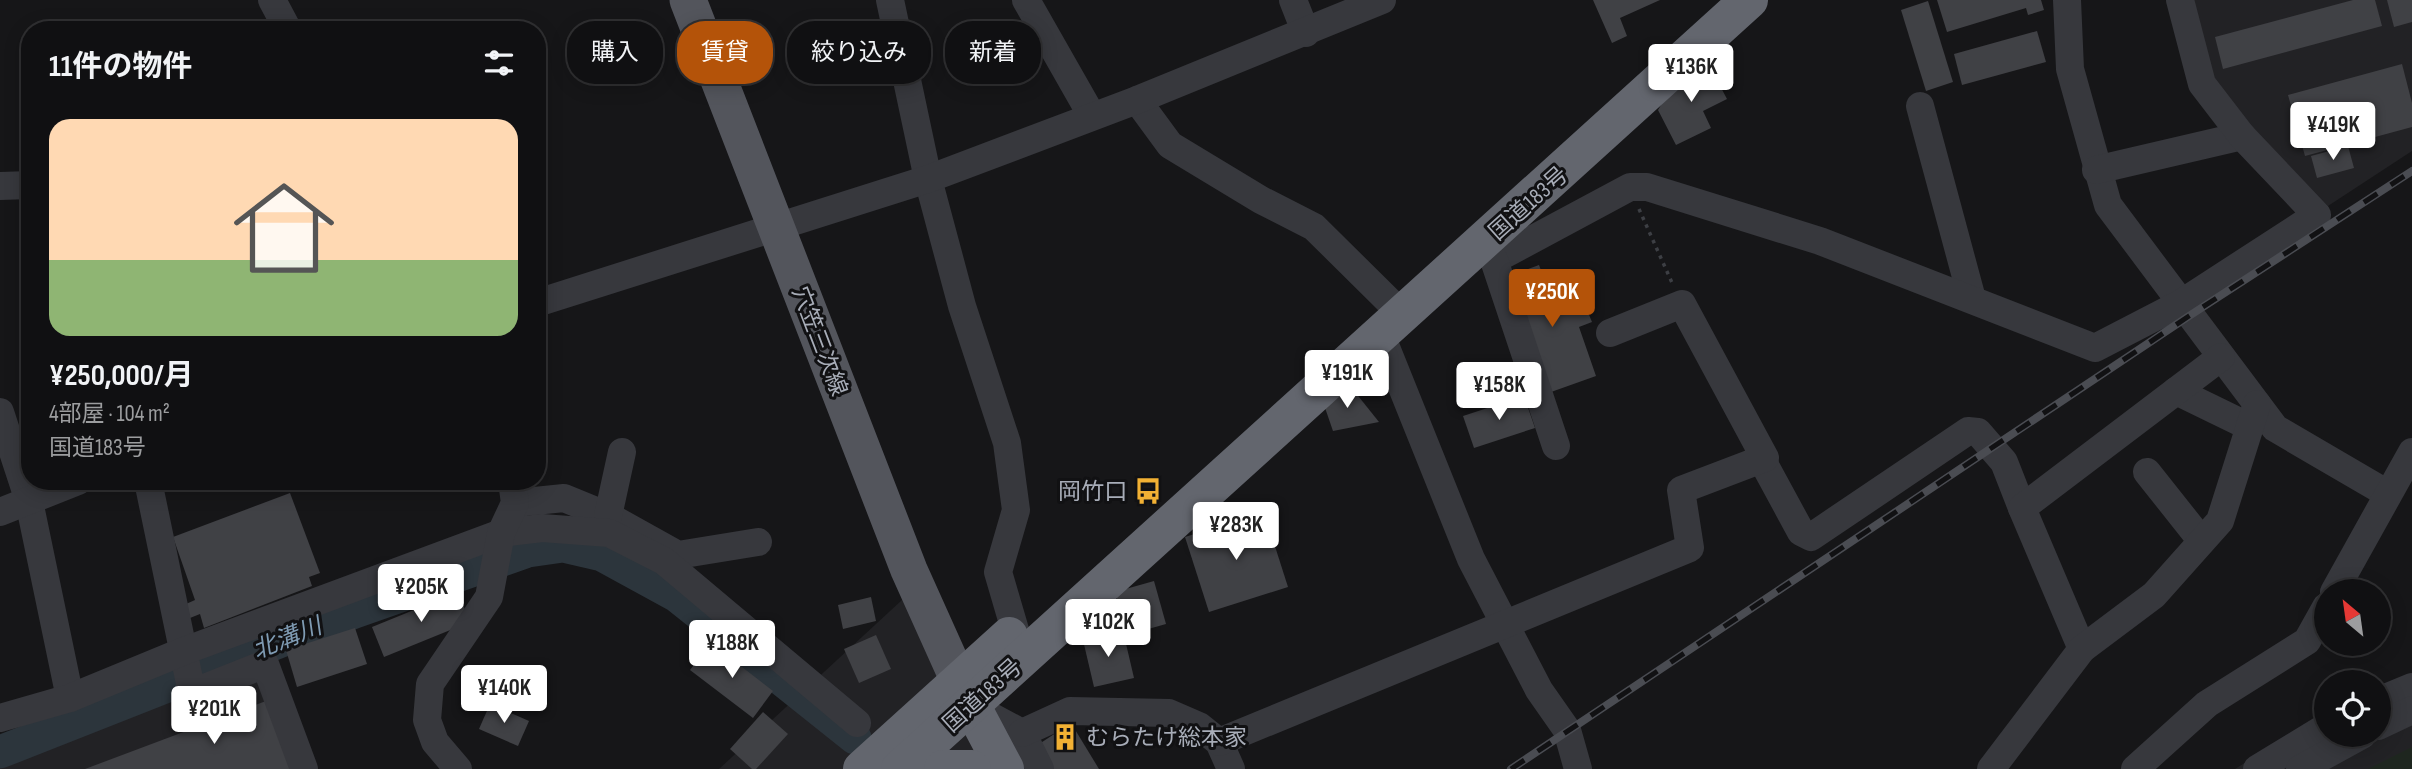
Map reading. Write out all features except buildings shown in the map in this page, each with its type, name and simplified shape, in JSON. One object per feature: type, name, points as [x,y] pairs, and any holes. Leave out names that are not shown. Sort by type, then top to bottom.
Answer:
[{"type":"highway","name":"国道183号","points":[[862,769],[964,692],[1391,316],[1711,0]]},
{"type":"highway","name":"国道183号","points":[[900,769],[1015,630],[1391,316],[1487,253],[1749,0]]},
{"type":"highway","points":[[964,692],[1004,769]]},
{"type":"highway","points":[[943,769],[972,769]]},
{"type":"main road","name":"穴笠三次線","points":[[688,0],[909,570],[964,692]]},
{"type":"street","points":[[272,0],[283,21]]},
{"type":"street","points":[[890,0],[928,179],[962,306],[1007,443],[1014,475],[1016,510],[998,572],[1015,630]]},
{"type":"street","points":[[1026,0],[1092,116]]},
{"type":"street","points":[[1293,0],[1306,33]]},
{"type":"street","points":[[546,300],[928,179],[1137,100],[1382,0]]},
{"type":"street","points":[[1991,769],[2082,649],[2154,595],[2220,521],[2253,415],[2221,358],[2108,205],[2096,170],[2070,69],[2067,0]]},
{"type":"street","points":[[1556,446],[1487,253],[1630,187],[1647,187],[1820,241],[2095,348],[2180,304],[2317,215],[2242,135],[2203,84],[2179,0]]},
{"type":"street","points":[[1137,100],[1170,145],[1261,200],[1314,227],[1391,316],[1471,559],[1539,690],[1567,730],[1578,769]]},
{"type":"street","points":[[1920,106],[1972,299]]},
{"type":"street","points":[[2096,170],[2242,135]]},
{"type":"street","points":[[0,186],[21,185]]},
{"type":"street","points":[[1219,742],[1690,548],[1681,490],[1765,458],[1682,304],[1610,333]]},
{"type":"street","points":[[2022,508],[2221,358]]},
{"type":"street","points":[[2176,391],[2253,415],[2388,494]]},
{"type":"street","points":[[0,412],[21,476]]},
{"type":"street","points":[[1762,460],[1801,532],[1811,537],[1968,431],[1978,432],[2004,463],[2082,649]]},
{"type":"street","points":[[608,516],[622,452]]},
{"type":"street","points":[[2341,579],[2412,452]]},
{"type":"street","points":[[2147,472],[2201,540]]},
{"type":"street","points":[[25,490],[70,698]]},
{"type":"street","points":[[0,512],[56,490]]},
{"type":"street","points":[[150,490],[192,693],[265,664],[304,769]]},
{"type":"street","points":[[458,769],[435,743],[427,720],[430,684],[489,597],[501,533],[514,492],[564,498],[608,516],[678,555],[758,542]]},
{"type":"street","points":[[0,718],[70,698],[184,651],[501,533],[542,528],[609,534],[664,561],[857,723]]},
{"type":"street","points":[[2135,769],[2207,704],[2307,641],[2314,628]]},
{"type":"street","points":[[2391,696],[2412,687]]},
{"type":"street","points":[[964,692],[1022,733],[1040,769]]},
{"type":"street","points":[[2391,720],[2412,710]]},
{"type":"street","points":[[1022,733],[1070,711],[1169,713],[1199,726],[1219,742],[1231,769]]},
{"type":"street","points":[[2256,769],[2314,734]]},
{"type":"street","points":[[2300,769],[2340,747]]},
{"type":"path","points":[[1630,187],[1682,304]]},
{"type":"shaded area","points":[[2186,0],[2412,0],[2412,151],[2328,206],[2220,96]]},
{"type":"shaded area","points":[[915,588],[1006,769],[719,769]]},
{"type":"shaded area","points":[[263,654],[306,769],[0,769],[0,763]]},
{"type":"shaded area","points":[[2412,674],[2412,769],[2235,769],[2314,720],[2314,747],[2391,747],[2391,712]]},
{"type":"shaded area","points":[[2412,747],[2412,769],[2368,769]]},
{"type":"waterway","name":"北溝川","points":[[0,752],[355,612],[528,551],[563,546],[602,555],[677,596],[855,738]]},
{"type":"railway","points":[[1511,769],[2189,316],[2412,171]]},
{"type":"place","name":"岡竹口","points":[[1148,491]]},
{"type":"place","name":"むらたけ総本家","points":[[1065,737]]}]
